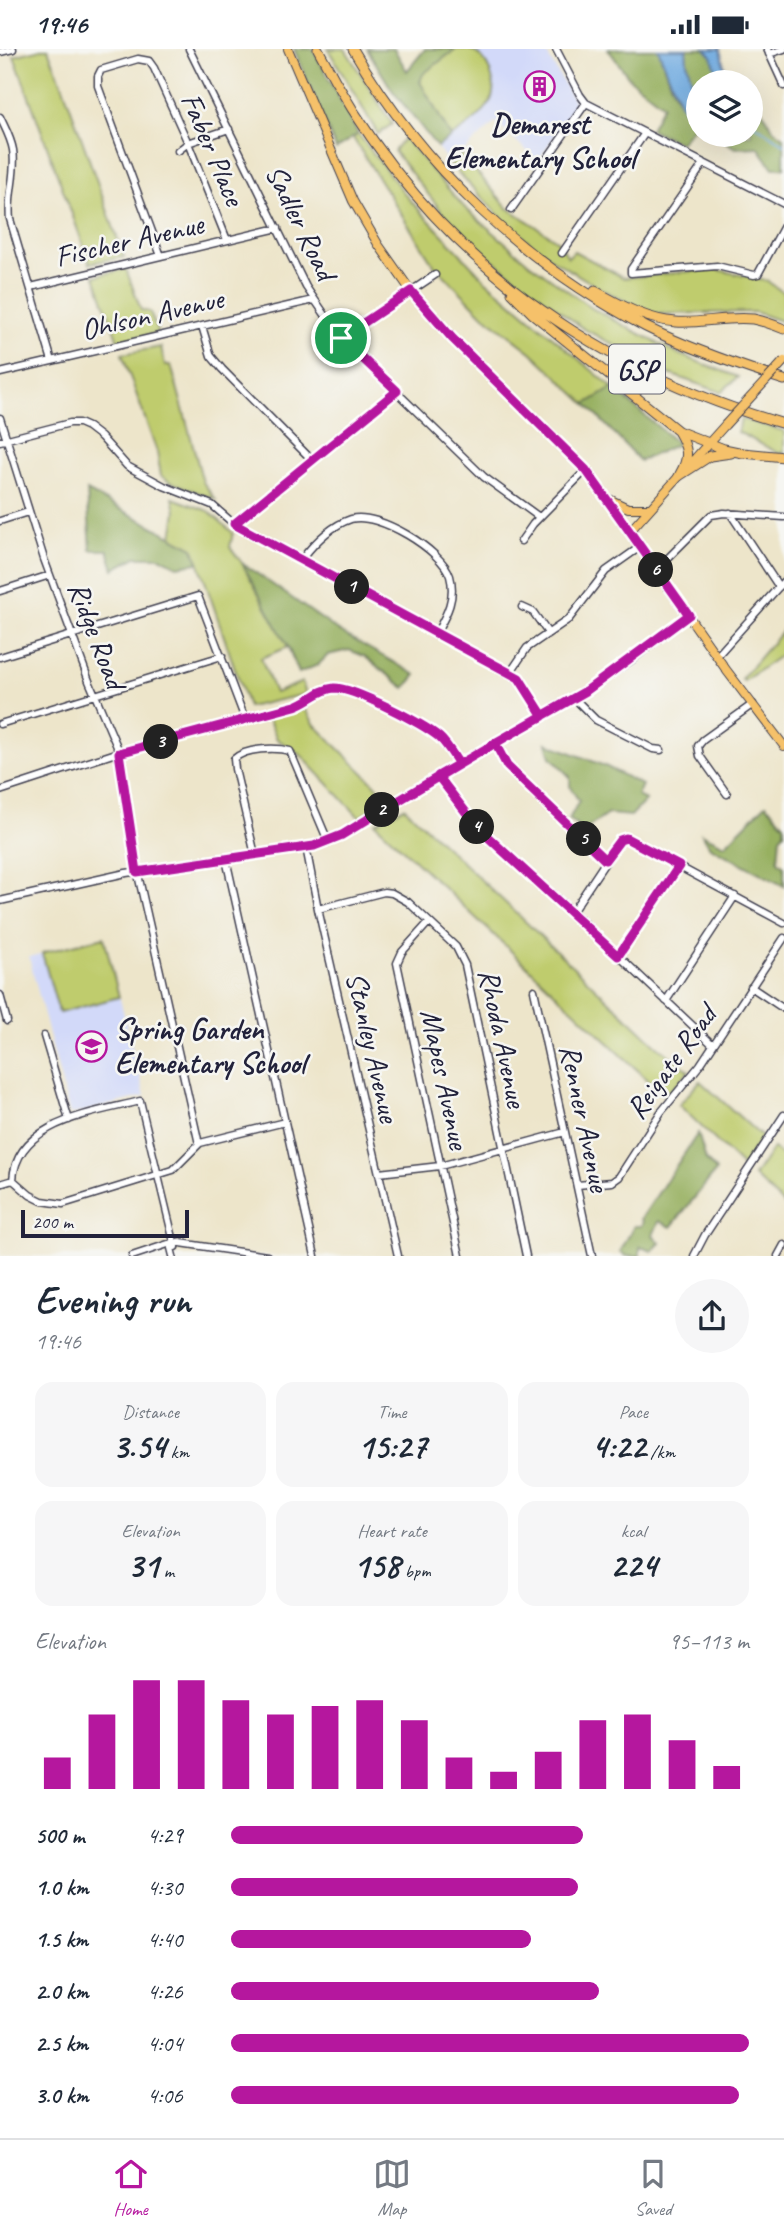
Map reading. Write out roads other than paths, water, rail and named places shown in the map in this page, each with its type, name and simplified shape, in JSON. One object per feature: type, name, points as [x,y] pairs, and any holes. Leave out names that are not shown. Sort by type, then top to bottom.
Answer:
[{"type":"highway","name":"GSP","points":[[318,49],[355,115],[404,182],[431,214],[505,283],[557,322],[628,364],[705,399],[784,424]]},
{"type":"highway","name":"GSP","points":[[353,49],[382,96],[429,156],[480,210],[542,262],[646,327],[721,359],[784,380]]},
{"type":"highway","points":[[542,262],[623,306],[650,317],[692,322],[744,319],[765,322],[784,329]]},
{"type":"highway","points":[[505,283],[533,314],[678,431],[708,444],[743,453],[784,457]]},
{"type":"highway","points":[[678,431],[686,445],[688,457],[679,476]]},
{"type":"highway","points":[[679,476],[710,456],[743,453]]},
{"type":"main road","points":[[288,49],[353,201],[378,244],[411,291],[452,338],[586,470],[784,746]]},
{"type":"main road","points":[[630,531],[784,361]]},
{"type":"main road","points":[[602,493],[618,505],[649,508]]},
{"type":"street","points":[[0,52],[13,49]]},
{"type":"street","name":"Sadler Road","points":[[189,49],[314,300],[341,338],[484,477],[539,517]]},
{"type":"street","points":[[556,49],[586,103],[784,204]]},
{"type":"street","points":[[784,49],[768,52],[784,86]]},
{"type":"street","name":"Faber Place","points":[[161,256],[97,86],[98,74],[106,67],[138,59],[149,61],[188,143],[227,240]]},
{"type":"street","points":[[511,210],[586,103]]},
{"type":"street","points":[[0,117],[13,150],[10,219],[52,361]]},
{"type":"street","points":[[178,151],[188,143],[229,129]]},
{"type":"street","points":[[562,253],[645,133]]},
{"type":"street","points":[[704,163],[631,269],[631,273],[717,266],[758,274],[784,226]]},
{"type":"street","name":"Fischer Avenue","points":[[30,287],[278,228]]},
{"type":"street","points":[[341,338],[435,275]]},
{"type":"street","name":"Ohlson Avenue","points":[[0,373],[314,300]]},
{"type":"street","points":[[202,326],[211,355],[222,369],[312,460]]},
{"type":"street","points":[[234,524],[397,391]]},
{"type":"street","name":"Ridge Road","points":[[0,418],[3,440],[50,575],[119,753],[137,872],[199,1144]]},
{"type":"street","points":[[3,440],[57,425],[79,423],[89,427],[127,466],[164,486],[212,505],[234,524],[519,678],[543,716]]},
{"type":"street","points":[[521,541],[539,517],[586,470]]},
{"type":"street","points":[[0,521],[28,512]]},
{"type":"street","points":[[656,570],[711,515],[730,513],[784,517]]},
{"type":"street","points":[[730,513],[779,587]]},
{"type":"street","points":[[301,560],[325,534],[354,518],[380,522],[404,532],[415,538],[449,572],[451,604],[437,632]]},
{"type":"street","points":[[510,673],[527,649],[569,619],[606,571],[640,547]]},
{"type":"street","points":[[0,591],[50,575]]},
{"type":"street","points":[[718,656],[784,581]]},
{"type":"street","points":[[0,657],[198,596],[245,719]]},
{"type":"street","points":[[522,607],[533,612],[548,633]]},
{"type":"street","points":[[0,901],[137,872],[306,847],[328,841],[574,698],[632,659],[689,615]]},
{"type":"street","points":[[0,725],[222,656]]},
{"type":"street","points":[[0,791],[119,753],[304,703],[320,692],[334,688],[366,696],[438,736],[459,764]]},
{"type":"street","points":[[574,698],[596,720],[653,749],[661,750]]},
{"type":"street","points":[[727,794],[700,756],[698,746],[753,704]]},
{"type":"street","points":[[495,743],[507,766],[605,860]]},
{"type":"street","points":[[255,855],[234,759],[239,754],[277,747],[290,751],[328,841]]},
{"type":"street","points":[[438,776],[478,828],[713,1045]]},
{"type":"street","points":[[572,912],[605,860],[620,840],[626,838],[784,923]]},
{"type":"street","name":"Stanley Avenue","points":[[306,847],[398,1256]]},
{"type":"street","points":[[226,859],[315,1256]]},
{"type":"street","points":[[618,956],[679,866]]},
{"type":"street","name":"Rhoda Avenue","points":[[318,909],[392,893],[408,902],[456,947],[465,965],[526,1256]]},
{"type":"street","points":[[666,1001],[735,896]]},
{"type":"street","name":"Mapes Avenue","points":[[429,922],[402,952],[397,963],[460,1256]]},
{"type":"street","name":"Reigate Road","points":[[577,1185],[612,1182],[619,1177],[662,1112],[691,1077],[784,938]]},
{"type":"street","points":[[751,987],[784,1009]]},
{"type":"street","name":"Renner Avenue","points":[[534,990],[592,1256]]},
{"type":"street","points":[[0,995],[7,1021]]},
{"type":"street","points":[[44,1036],[69,1120]]},
{"type":"street","points":[[13,1180],[16,1161],[34,1137],[69,1120],[140,1101],[174,1242],[175,1247],[171,1248],[173,1256]]},
{"type":"street","points":[[694,1256],[784,1115]]},
{"type":"street","points":[[13,1180],[30,1195],[42,1201],[63,1204],[173,1170],[199,1144],[285,1122]]},
{"type":"street","points":[[379,1173],[440,1166],[565,1132]]},
{"type":"street","points":[[0,1184],[13,1180]]},
{"type":"street","points":[[132,1256],[174,1242],[267,1256]]},
{"type":"street","points":[[778,1256],[784,1245]]},
{"type":"water","points":[[658,49],[686,49],[689,70],[686,70],[686,111],[680,103]]},
{"type":"water","points":[[705,49],[720,49],[725,70],[716,70],[712,56]]},
{"type":"waterway","points":[[763,130],[784,144]]},
{"type":"place","name":"Demarest Elementary School","points":[[540,86]]},
{"type":"place","name":"Spring Garden Elementary School","points":[[92,1046]]}]
